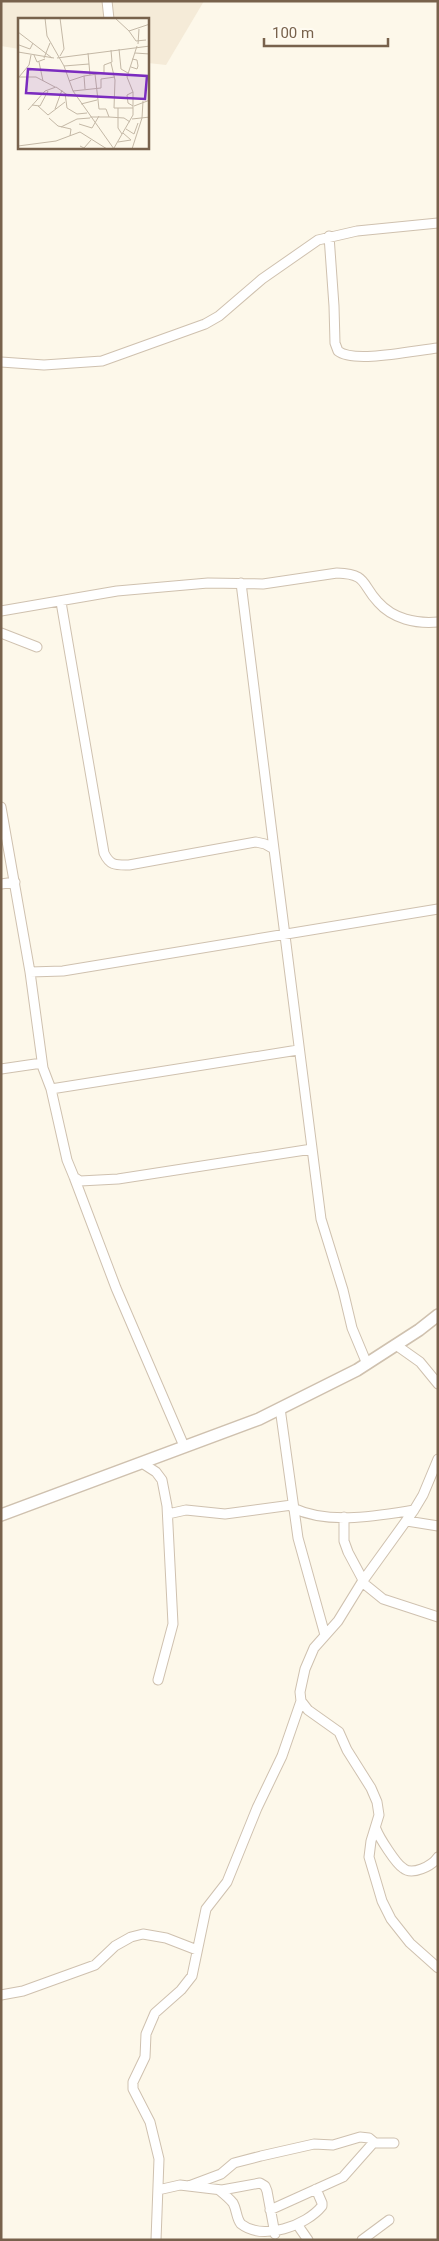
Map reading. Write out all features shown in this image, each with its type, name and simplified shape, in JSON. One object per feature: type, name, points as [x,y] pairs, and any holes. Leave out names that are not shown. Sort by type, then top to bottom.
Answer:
[{"type":"street","points":[[107,1],[109,18]]},
{"type":"street","points":[[1,362],[44,365],[102,362],[189,331],[219,316],[294,255],[318,240],[357,230],[438,223]]},
{"type":"street","points":[[328,236],[335,343],[338,351],[354,356],[383,355],[438,348]]},
{"type":"street","points":[[1,612],[117,591],[208,583],[263,584],[348,573],[366,583],[379,604],[404,620],[417,623],[438,622]]},
{"type":"street","points":[[241,583],[298,1050],[324,1232],[343,1290],[352,1328],[367,1364]]},
{"type":"street","points":[[61,602],[104,852],[108,861],[114,865],[129,865],[256,842],[265,844],[274,850]]},
{"type":"street","points":[[1,633],[37,647]]},
{"type":"street","points":[[1,807],[30,972],[42,1063],[52,1089],[67,1160],[120,1297],[184,1446]]},
{"type":"street","points":[[1,884],[15,882]]},
{"type":"street","points":[[30,972],[63,971],[438,909]]},
{"type":"street","points":[[52,1089],[298,1050]]},
{"type":"street","points":[[1,1069],[42,1063]]},
{"type":"street","points":[[74,1177],[80,1181],[118,1179],[312,1149]]},
{"type":"street","points":[[1,1516],[259,1418],[367,1364],[438,1315]]},
{"type":"street","points":[[396,1345],[420,1362],[438,1384]]},
{"type":"street","points":[[280,1408],[292,1507],[307,1577],[325,1635]]},
{"type":"street","points":[[156,2240],[159,2159],[148,2115],[133,2089],[133,2082],[145,2057],[146,2034],[155,2013],[192,1976],[206,1909],[227,1882],[257,1808],[282,1756],[301,1701],[300,1686],[305,1669],[314,1648],[338,1621],[362,1581],[407,1521],[423,1495],[438,1459]]},
{"type":"street","points":[[142,1463],[156,1472],[162,1480],[166,1492],[168,1514],[173,1624],[158,1680]]},
{"type":"street","points":[[168,1514],[186,1510],[225,1514],[292,1507],[310,1514],[344,1517],[414,1510]]},
{"type":"street","points":[[344,1517],[344,1541],[362,1581],[383,1600],[438,1617]]},
{"type":"street","points":[[407,1521],[438,1526]]},
{"type":"street","points":[[301,1701],[312,1714],[339,1732],[377,1802],[379,1815],[371,1841],[369,1857],[382,1901],[391,1919],[410,1943],[438,1968]]},
{"type":"street","points":[[376,1829],[383,1844],[403,1869],[408,1871],[429,1866],[438,1858]]},
{"type":"street","points":[[1,1995],[23,1991],[88,1968],[102,1960],[122,1940],[143,1934],[166,1938],[197,1950]]},
{"type":"street","points":[[189,2186],[221,2174],[234,2164],[309,2145],[333,2145],[360,2137],[369,2138],[374,2142],[394,2142]]},
{"type":"street","points":[[270,2210],[347,2174],[359,2157],[374,2142]]},
{"type":"street","points":[[158,2190],[170,2186],[189,2186],[218,2190],[260,2183],[265,2186],[275,2234]]},
{"type":"street","points":[[218,2190],[233,2204],[238,2220],[246,2229],[261,2235],[275,2234],[299,2227],[322,2206],[316,2189]]},
{"type":"street","points":[[362,2240],[390,2220]]},
{"type":"street","points":[[299,2227],[308,2240]]},
{"type":"shaded area","points":[[1,1],[204,1],[166,65],[149,63],[149,18],[18,18],[18,49],[1,46]]}]
